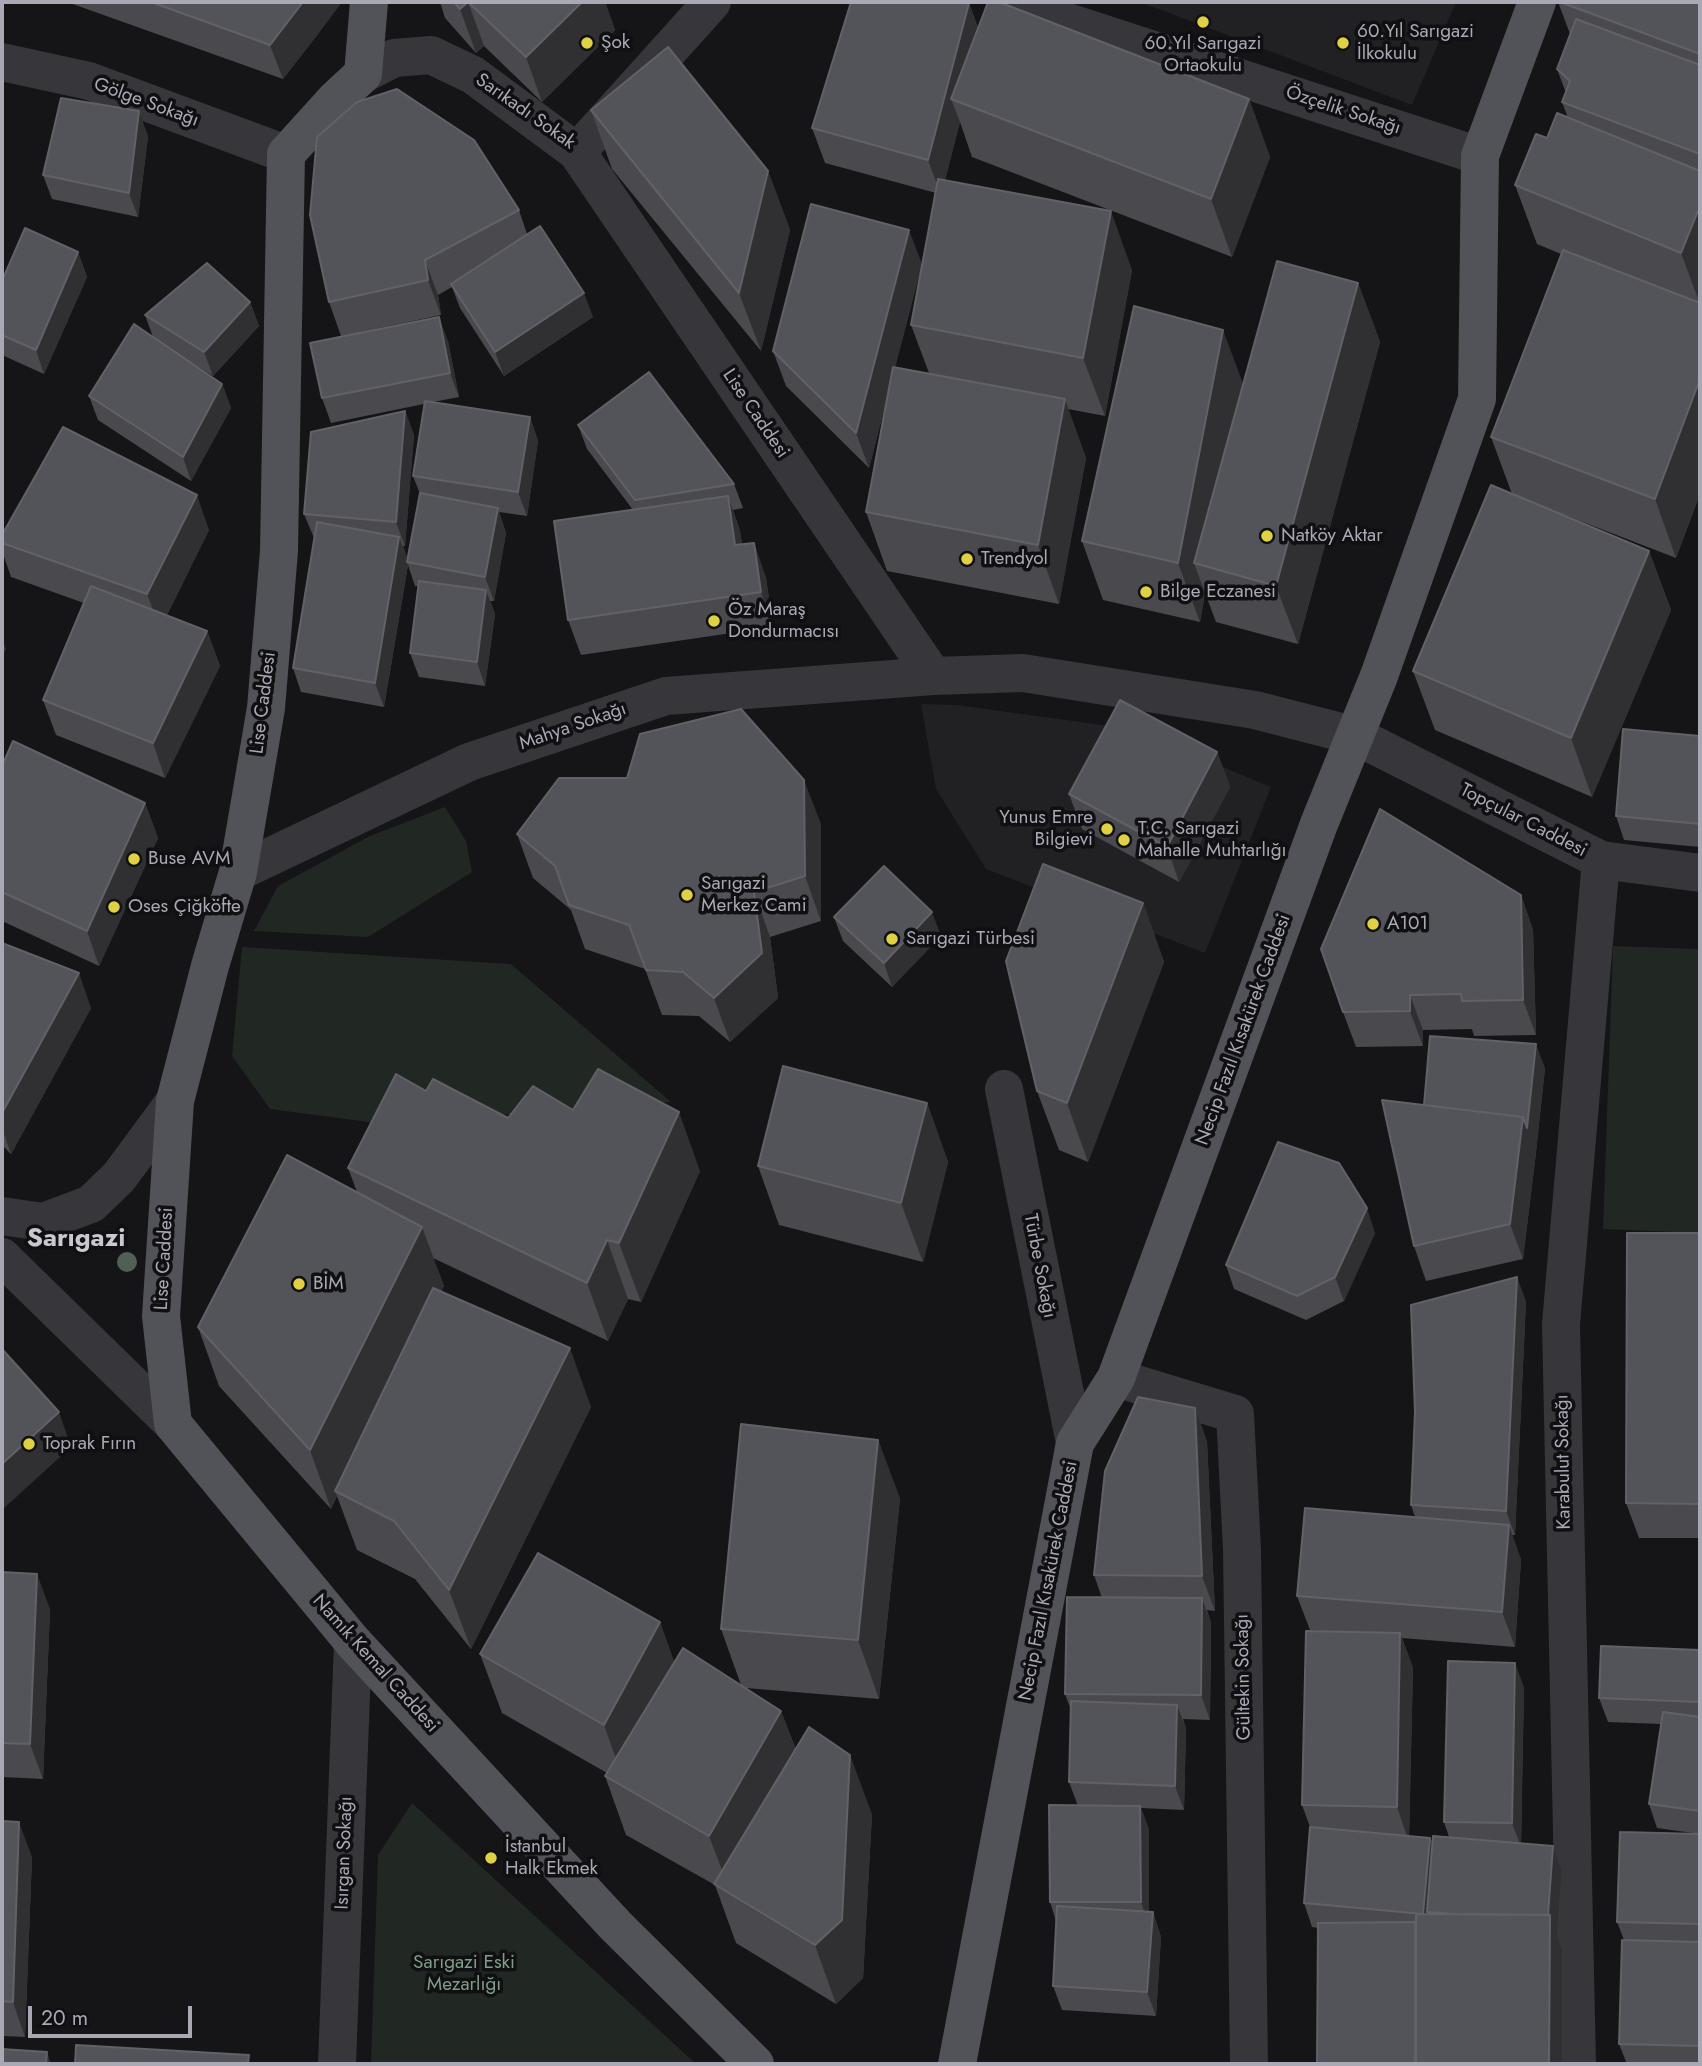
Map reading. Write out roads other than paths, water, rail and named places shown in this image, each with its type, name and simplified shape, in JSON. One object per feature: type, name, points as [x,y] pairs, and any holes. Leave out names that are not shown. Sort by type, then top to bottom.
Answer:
[{"type":"main road","points":[[286,154],[335,100],[363,74],[369,2]]},
{"type":"main road","name":"Necip Fazıl Kısakürek Caddesi","points":[[957,2064],[1074,1443],[1116,1378],[1319,824],[1380,676],[1477,399],[1480,156],[1537,2]]},
{"type":"main road","name":"Lise Caddesi","points":[[173,1424],[161,1316],[175,1101],[238,872],[266,708],[279,551],[286,154]]},
{"type":"main road","name":"Namık Kemal Caddesi","points":[[173,1424],[353,1642],[615,1926],[755,2064]]},
{"type":"street","name":"Sarıkadı Sokak","points":[[363,74],[394,58],[431,55],[473,75],[578,152],[712,2]]},
{"type":"street","name":"Özçelik Sokağı","points":[[1006,2],[1480,156]]},
{"type":"street","name":"Gölge Sokağı","points":[[2,62],[89,81],[286,154]]},
{"type":"street","name":"Lise Caddesi","points":[[578,152],[933,676]]},
{"type":"street","name":"Mahya Sokağı","points":[[238,872],[469,762],[666,696],[933,676],[1023,673],[1255,710],[1356,736]]},
{"type":"street","name":"Topçular Caddesi","points":[[1356,736],[1601,860],[1700,873]]},
{"type":"street","name":"Karabulut Sokağı","points":[[1577,2064],[1561,1324],[1601,860]]},
{"type":"street","name":"Türbe Sokağı","points":[[1003,1089],[1074,1443]]},
{"type":"street","points":[[2,1216],[43,1222],[91,1204],[118,1177],[175,1101]]},
{"type":"street","name":"Namık Kemal Caddesi","points":[[2,1257],[173,1424]]},
{"type":"street","name":"Gültekin Sokağı","points":[[1116,1378],[1235,1414],[1242,1549],[1249,2064]]},
{"type":"street","name":"Isırgan Sokağı","points":[[337,2064],[353,1642]]},
{"type":"place","name":"60.Yıl Sarıgazi Ortaokulu","points":[[1203,22]]},
{"type":"place","name":"Şok","points":[[587,43]]},
{"type":"place","name":"60.Yıl Sarıgazi İlkokulu","points":[[1343,43]]},
{"type":"place","name":"Natköy Aktar","points":[[1267,536]]},
{"type":"place","name":"Trendyol","points":[[967,559]]},
{"type":"place","name":"Bilge Eczanesi","points":[[1146,592]]},
{"type":"place","name":"Öz Maraş Dondurmacısı","points":[[714,621]]},
{"type":"place","name":"Yunus Emre Bilgievi","points":[[1107,829]]},
{"type":"place","name":"T.C. Sarıgazi Mahalle Muhtarlığı","points":[[1124,840]]},
{"type":"place","name":"Buse AVM","points":[[134,859]]},
{"type":"place","name":"Sarıgazi Merkez Cami","points":[[687,895]]},
{"type":"place","name":"Oses Çiğköfte","points":[[114,907]]},
{"type":"place","name":"A101","points":[[1373,924]]},
{"type":"place","name":"Sarıgazi Türbesi","points":[[892,939]]},
{"type":"place","name":"BİM","points":[[299,1284]]},
{"type":"place","name":"Toprak Fırın","points":[[29,1444]]},
{"type":"place","name":"İstanbul Halk Ekmek","points":[[491,1858]]},
{"type":"district","name":"Sarıgazi","points":[[76,1240]]},
{"type":"park label","name":"Sarıgazi Eski Mezarlığı","points":[[464,1974]]}]
